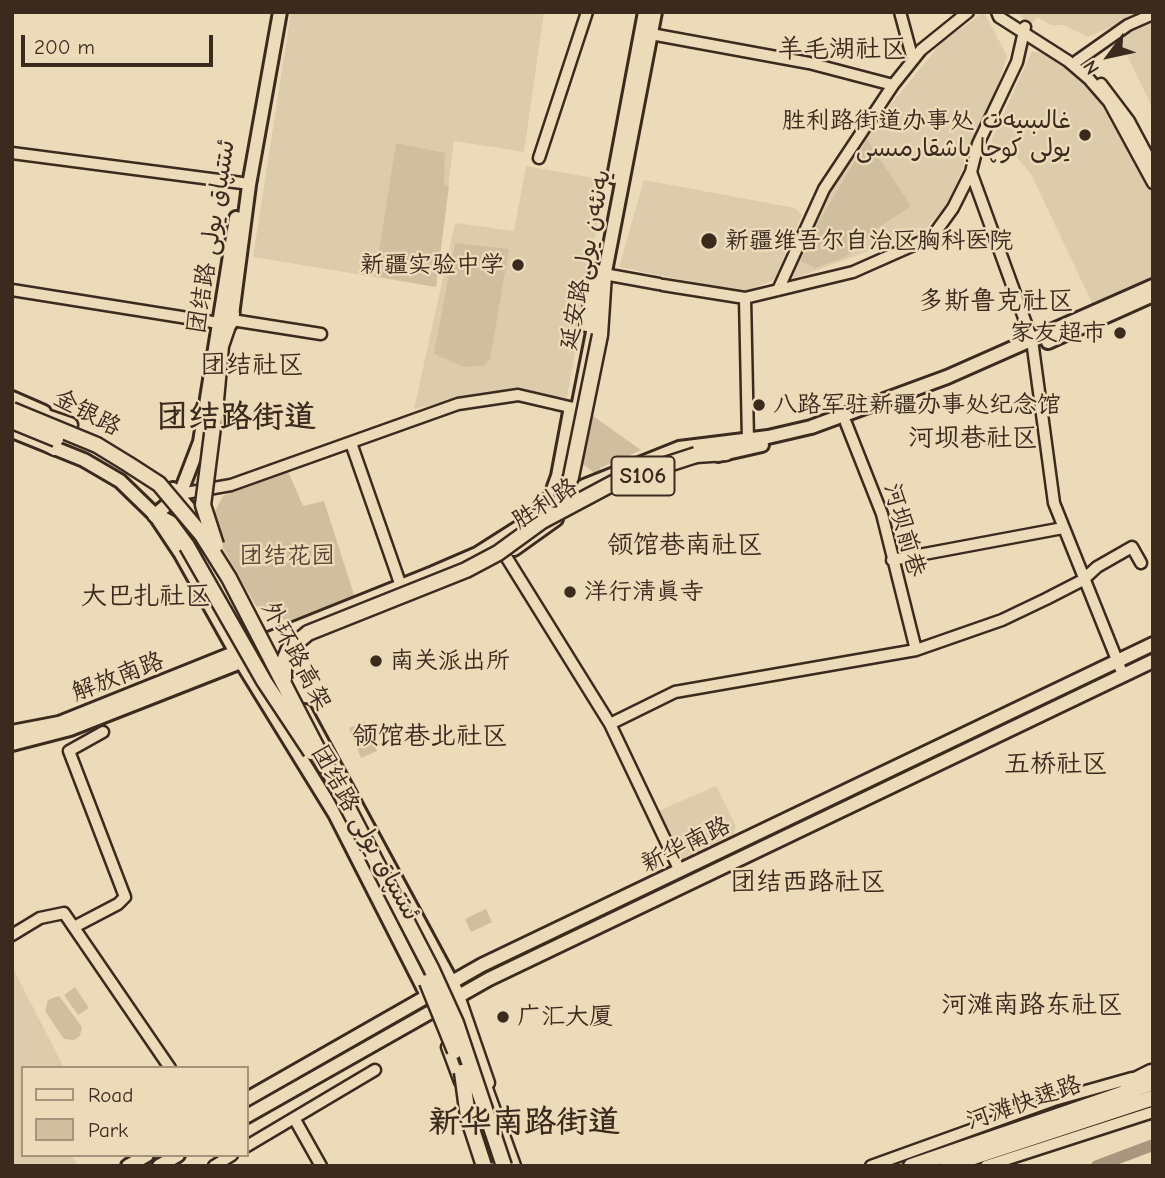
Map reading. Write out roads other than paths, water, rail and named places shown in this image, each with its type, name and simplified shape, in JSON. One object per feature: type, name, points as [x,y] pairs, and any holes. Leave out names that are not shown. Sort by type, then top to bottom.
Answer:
[{"type":"highway","points":[[291,696],[283,673],[289,649],[298,640],[466,570],[498,553],[560,502],[571,477],[600,335],[604,274]]},
{"type":"highway","points":[[227,319],[221,346],[203,505],[233,585]]},
{"type":"highway","points":[[12,404],[70,425]]},
{"type":"highway","name":"外环路高架","points":[[12,410],[97,445],[159,484],[187,513],[233,585],[431,968],[461,1041],[504,1166]]},
{"type":"highway","name":"外环路高架","points":[[12,421],[94,454],[127,472],[153,492],[180,518],[226,589],[423,972],[463,1072],[493,1166]]},
{"type":"highway","points":[[12,429],[38,438],[55,448]]},
{"type":"highway","points":[[544,514],[619,480],[696,455],[726,453]]},
{"type":"highway","points":[[155,515],[170,523],[187,546],[264,681],[311,752]]},
{"type":"highway","points":[[461,1041],[477,1067],[516,1166]]},
{"type":"highway","points":[[463,1072],[468,1117],[484,1166]]},
{"type":"highway","points":[[1074,1117],[1152,1076]]},
{"type":"highway","name":"河滩快速路","points":[[911,1166],[1074,1117],[1153,1098]]},
{"type":"highway","points":[[1074,1117],[1153,1110]]},
{"type":"highway","name":"河滩快速路","points":[[946,1166],[1074,1117]]},
{"type":"main road","name":"团结路 ئىتتىپاق يولى","points":[[271,12],[242,183],[204,488],[202,524],[236,592],[459,996]]},
{"type":"main road","name":"团结路 ئىتتىپاق يولى","points":[[279,12],[227,319],[200,442],[180,494],[155,515],[181,554],[239,658],[335,814],[434,1010]]},
{"type":"main road","points":[[544,514],[558,476],[575,407],[645,12]]},
{"type":"main road","name":"延安路يەنئەن يولى","points":[[559,516],[575,407],[655,12]]},
{"type":"main road","name":"胜利路","points":[[1033,344],[1153,286]]},
{"type":"main road","name":"胜利路","points":[[239,658],[267,645],[469,575],[505,555],[559,516],[603,491],[641,477],[726,453],[813,435],[1153,295]]},
{"type":"main road","name":"S106","points":[[267,645],[477,554],[544,514],[563,496],[679,448],[748,440],[811,427],[1033,344]]},
{"type":"main road","name":"金银路","points":[[12,398],[70,425],[180,494],[202,524]]},
{"type":"main road","name":"金银路","points":[[12,429],[84,460],[120,481],[155,515]]},
{"type":"main road","name":"新华南路","points":[[248,1098],[453,982],[1153,644]]},
{"type":"main road","points":[[12,744],[69,729],[239,658]]},
{"type":"main road","name":"解放南路","points":[[12,732],[59,723],[239,658]]},
{"type":"main road","name":"新华南路","points":[[248,1115],[459,996],[1153,661]]},
{"type":"main road","points":[[596,911],[602,925]]},
{"type":"main road","points":[[128,1166],[144,1157]]},
{"type":"main road","points":[[159,1166],[175,1157]]},
{"type":"street","points":[[539,158],[587,12]]},
{"type":"street","points":[[900,12],[913,60]]},
{"type":"street","points":[[778,290],[824,189],[893,85],[945,28],[968,12]]},
{"type":"street","points":[[997,12],[999,17],[1078,61],[1111,94],[1153,166]]},
{"type":"street","points":[[1004,12],[1068,61],[1109,102],[1153,183]]},
{"type":"street","points":[[1078,61],[1128,25],[1153,15]]},
{"type":"street","points":[[604,274],[745,298],[853,272],[932,237],[953,208],[971,172],[978,144],[1017,62],[1025,30]]},
{"type":"street","points":[[650,34],[809,63],[893,85]]},
{"type":"street","points":[[12,153],[242,183]]},
{"type":"street","points":[[971,172],[1033,344],[1054,503],[1083,580],[1124,675]]},
{"type":"street","points":[[12,290],[321,334]]},
{"type":"street","points":[[745,298],[748,440]]},
{"type":"street","points":[[180,494],[232,485],[458,404],[518,395],[575,407]]},
{"type":"street","name":"河坝前巷","points":[[846,423],[882,514],[916,650]]},
{"type":"street","points":[[351,443],[401,586]]},
{"type":"street","points":[[892,559],[1063,528]]},
{"type":"street","points":[[610,724],[675,692],[916,650],[1002,620],[1083,580],[1097,567],[1132,547],[1140,564]]},
{"type":"street","points":[[505,555],[610,724],[680,871]]},
{"type":"street","points":[[76,926],[118,904],[125,897],[69,751],[103,732]]},
{"type":"street","points":[[12,935],[40,918],[64,913],[76,926],[169,1066]]},
{"type":"street","points":[[459,996],[516,1166]]},
{"type":"street","points":[[434,1010],[493,1166]]},
{"type":"street","points":[[248,1145],[375,1070]]},
{"type":"street","points":[[870,1166],[1054,1100],[1152,1076]]},
{"type":"street","points":[[986,1166],[1153,1110]]},
{"type":"street","points":[[294,1118],[321,1166]]},
{"type":"waterway","points":[[1097,1166],[1153,1145]]},
{"type":"place","name":"胜利路街道办事处 غالىبىيەت يولى كوچا باشقارمىسى","points":[[1085,135]]},
{"type":"place","name":"新疆维吾尔自治区胸科医院","points":[[709,241]]},
{"type":"place","name":"新疆实验中学","points":[[518,265]]},
{"type":"place","name":"家友超市","points":[[1120,333]]},
{"type":"place","name":"八路军驻新疆办事处纪念馆","points":[[759,405]]},
{"type":"place","name":"洋行清真寺","points":[[570,592]]},
{"type":"place","name":"南关派出所","points":[[376,661]]},
{"type":"place","name":"广汇大厦","points":[[503,1017]]},
{"type":"district","name":"羊毛湖社区","points":[[842,50]]},
{"type":"district","name":"多斯鲁克社区","points":[[996,302]]},
{"type":"district","name":"团结社区","points":[[252,366]]},
{"type":"district","name":"团结路街道","points":[[236,418]]},
{"type":"district","name":"河坝巷社区","points":[[973,439]]},
{"type":"district","name":"领馆巷南社区","points":[[685,546]]},
{"type":"district","name":"大巴扎社区","points":[[146,597]]},
{"type":"district","name":"领馆巷北社区","points":[[430,737]]},
{"type":"district","name":"五桥社区","points":[[1056,765]]},
{"type":"district","name":"团结西路社区","points":[[808,883]]},
{"type":"district","name":"河滩南路东社区","points":[[1032,1006]]},
{"type":"district","name":"新华南路街道","points":[[524,1123]]},
{"type":"park label","name":"团结花园","points":[[287,556]]}]
